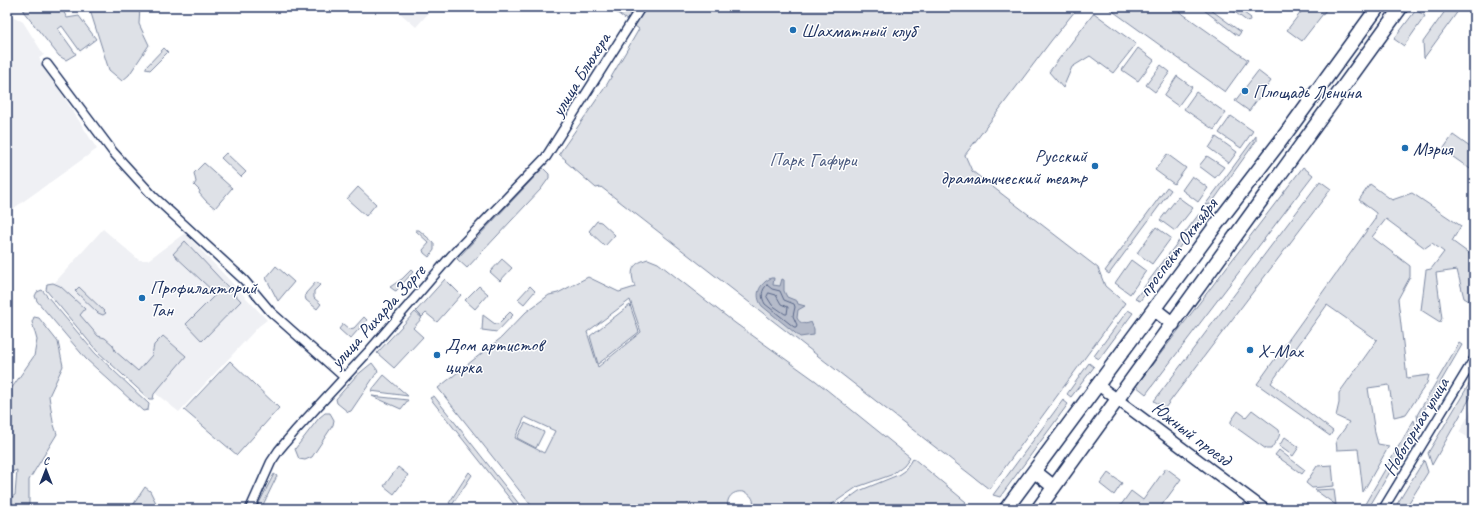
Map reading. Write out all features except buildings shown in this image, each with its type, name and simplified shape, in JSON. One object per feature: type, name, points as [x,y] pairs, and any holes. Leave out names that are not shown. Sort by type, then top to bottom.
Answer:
[{"type":"main road","name":"проспект Октября","points":[[1006,509],[1279,143],[1378,7]]},
{"type":"main road","points":[[1038,509],[1401,7]]},
{"type":"main road","points":[[1154,309],[1173,324]]},
{"type":"main road","points":[[1034,471],[1054,487]]},
{"type":"street","name":"улица Блюхера","points":[[546,157],[641,7]]},
{"type":"street","points":[[47,64],[113,152],[153,196],[244,280],[271,312],[344,377]]},
{"type":"street","name":"улица Рихарда Зорге","points":[[250,509],[271,462],[279,450],[368,352],[451,256],[546,157]]},
{"type":"street","name":"Новогорная улица","points":[[1383,509],[1474,359]]},
{"type":"street","name":"Южный проезд","points":[[1098,384],[1264,509]]},
{"type":"shaded area","points":[[393,7],[434,7],[416,27]]},
{"type":"shaded area","points":[[7,13],[23,22],[44,55],[39,58],[97,149],[7,213]]},
{"type":"shaded area","points":[[103,229],[139,260],[148,260],[185,233],[267,320],[259,326],[179,412],[145,385],[49,289]]},
{"type":"shaded area","points":[[1474,406],[1474,441],[1459,432]]},
{"type":"green space","points":[[29,7],[61,7],[67,18],[79,16],[96,39],[80,51],[62,26],[58,29],[76,54],[66,60],[59,56],[23,11]]},
{"type":"green space","points":[[89,7],[140,7],[139,24],[149,45],[129,75],[122,81],[109,70]]},
{"type":"green space","name":"Парк Гафури","points":[[609,7],[1074,7],[1075,11],[965,155],[972,171],[1098,268],[1105,286],[1125,303],[989,489],[601,187],[596,188],[559,154],[606,86],[639,29]]},
{"type":"green space","points":[[1107,7],[1173,7],[1248,60],[1225,92]]},
{"type":"green space","points":[[1200,7],[1207,7],[1241,32],[1238,36]]},
{"type":"green space","points":[[1228,7],[1236,7],[1251,18],[1248,22]]},
{"type":"green space","points":[[1305,7],[1322,7],[1326,10],[1302,41],[1287,30]]},
{"type":"green space","points":[[1448,7],[1461,7],[1424,58],[1423,42]]},
{"type":"green space","points":[[1416,10],[1425,16],[1404,46],[1394,39]]},
{"type":"green space","points":[[1094,13],[1136,44],[1113,73],[1090,56],[1072,67],[1063,88],[1049,72]]},
{"type":"green space","points":[[164,48],[168,52],[150,70],[146,69],[146,67]]},
{"type":"green space","points":[[1138,48],[1154,60],[1138,81],[1122,70]]},
{"type":"green space","points":[[1161,65],[1170,72],[1155,92],[1146,85]]},
{"type":"green space","points":[[1258,71],[1271,81],[1249,111],[1235,101]]},
{"type":"green space","points":[[1177,76],[1192,87],[1178,106],[1164,96]]},
{"type":"green space","points":[[1196,92],[1226,113],[1214,130],[1184,109]]},
{"type":"green space","points":[[1231,116],[1253,131],[1241,148],[1219,133]]},
{"type":"green space","points":[[1453,135],[1474,150],[1473,171],[1446,152],[1444,148]]},
{"type":"green space","points":[[1256,136],[1256,141],[1211,204],[1205,205]]},
{"type":"green space","points":[[1216,137],[1237,152],[1229,163],[1209,148]]},
{"type":"green space","points":[[226,153],[246,172],[241,177],[221,158]]},
{"type":"green space","points":[[1167,154],[1186,168],[1174,184],[1155,170]]},
{"type":"green space","points":[[1207,156],[1224,167],[1215,178],[1199,166]]},
{"type":"green space","points":[[204,163],[232,188],[215,208],[206,201],[194,185],[196,182],[194,173]]},
{"type":"green space","points":[[1303,167],[1313,175],[1146,394],[1136,386]]},
{"type":"green space","points":[[543,168],[549,174],[549,178],[541,189],[467,268],[457,259]]},
{"type":"green space","points":[[1192,176],[1208,188],[1198,202],[1182,190]]},
{"type":"green space","points":[[1320,181],[1331,189],[1165,408],[1154,401]]},
{"type":"green space","points":[[1370,184],[1392,200],[1412,193],[1461,226],[1452,241],[1474,257],[1474,298],[1469,301],[1464,298],[1457,270],[1436,273],[1442,318],[1440,322],[1421,310],[1426,270],[1431,269],[1444,252],[1432,243],[1425,248],[1386,219],[1372,237],[1410,266],[1410,277],[1398,299],[1407,378],[1429,375],[1427,383],[1406,414],[1394,417],[1389,385],[1368,388],[1378,444],[1389,446],[1363,492],[1358,449],[1337,450],[1336,441],[1349,422],[1336,416],[1339,403],[1339,393],[1377,340],[1327,305],[1271,383],[1333,431],[1330,436],[1257,384],[1375,219],[1376,213],[1359,200]]},
{"type":"green space","points":[[358,187],[376,204],[366,216],[347,199]]},
{"type":"green space","points":[[1167,187],[1171,190],[1109,274],[1105,271]]},
{"type":"green space","points":[[1178,197],[1193,208],[1175,231],[1160,220]]},
{"type":"green space","points":[[1199,214],[1200,219],[1140,301],[1135,299]]},
{"type":"green space","points":[[597,221],[601,222],[615,235],[605,246],[589,231]]},
{"type":"green space","points":[[1156,227],[1171,238],[1152,264],[1137,253]]},
{"type":"green space","points":[[415,230],[419,230],[434,243],[434,250],[429,257],[423,250],[429,243]]},
{"type":"green space","points":[[185,241],[241,301],[202,341],[186,324],[216,294],[173,254]]},
{"type":"green space","points":[[502,259],[512,268],[500,281],[490,272]]},
{"type":"green space","points":[[648,259],[658,263],[735,323],[816,381],[910,457],[904,465],[891,475],[857,487],[825,509],[753,509],[751,496],[741,492],[735,493],[731,496],[728,501],[728,509],[534,509],[438,388],[501,338],[526,312],[549,295],[558,293],[588,277],[619,292],[635,287],[632,277],[633,269],[642,261]],"holes":[[[630,300],[641,332],[598,367],[587,332]],[[525,417],[555,431],[544,453],[515,438]]]},
{"type":"green space","points":[[1131,260],[1146,271],[1130,294],[1115,283]]},
{"type":"green space","points":[[276,266],[294,282],[278,301],[266,278]]},
{"type":"green space","points":[[411,270],[413,272],[396,291],[390,287],[402,279]]},
{"type":"green space","points":[[445,279],[461,295],[437,322],[426,313],[422,317],[416,311]]},
{"type":"green space","points":[[316,282],[320,285],[314,291],[314,298],[321,304],[317,309],[306,300],[305,296]]},
{"type":"green space","points":[[53,283],[60,286],[85,309],[80,315],[98,336],[105,338],[113,345],[115,351],[138,371],[152,355],[154,345],[163,336],[186,356],[154,394],[153,399],[149,399],[97,351],[46,290],[47,284]]},
{"type":"green space","points":[[479,286],[488,294],[475,309],[465,300]]},
{"type":"green space","points":[[530,286],[535,291],[524,304],[518,299]]},
{"type":"green space","points":[[79,287],[106,313],[103,315],[98,313],[75,291]]},
{"type":"green space","points":[[42,290],[95,353],[149,404],[148,410],[143,411],[86,359],[37,301],[35,296],[37,292]]},
{"type":"green space","points":[[630,305],[639,332],[598,364],[590,336]]},
{"type":"green space","points":[[1128,310],[1133,313],[1099,359],[1094,356]]},
{"type":"green space","points":[[415,312],[422,318],[413,328],[423,337],[394,368],[377,353]]},
{"type":"green space","points":[[510,312],[513,315],[497,332],[482,330],[483,315],[495,324],[498,324]]},
{"type":"green space","points":[[34,317],[39,318],[58,342],[63,366],[49,396],[53,422],[57,434],[29,480],[29,509],[7,509],[7,500],[15,495],[17,470],[7,474],[7,395],[34,356],[37,340],[32,322]]},
{"type":"green space","points":[[364,317],[367,320],[350,339],[339,329],[343,324],[349,329],[354,328]]},
{"type":"green space","points":[[1459,343],[1462,345],[1418,421],[1417,415]]},
{"type":"green space","points":[[230,361],[279,408],[237,455],[184,410]]},
{"type":"green space","points":[[372,363],[378,371],[351,411],[348,412],[337,403],[336,399],[356,376]]},
{"type":"green space","points":[[1089,363],[1094,367],[1071,397],[1067,394]]},
{"type":"green space","points":[[384,375],[408,396],[371,391]]},
{"type":"green space","points":[[1474,376],[1474,391],[1432,465],[1428,453]]},
{"type":"green space","points":[[372,396],[408,400],[401,409]]},
{"type":"green space","points":[[434,396],[523,509],[518,509],[430,398]]},
{"type":"green space","points":[[1063,400],[1068,404],[1000,497],[993,495]]},
{"type":"green space","points":[[1252,410],[1279,430],[1279,438],[1271,449],[1266,449],[1231,424],[1231,421],[1238,411],[1246,417]]},
{"type":"green space","points":[[325,413],[330,413],[334,420],[333,425],[312,457],[305,460],[299,459],[295,449],[319,418]]},
{"type":"green space","points":[[1414,420],[1416,428],[1368,509],[1362,509]]},
{"type":"green space","points":[[525,423],[544,432],[536,448],[517,438]]},
{"type":"green space","points":[[1285,437],[1299,447],[1293,456],[1279,446]]},
{"type":"green space","points":[[1279,450],[1305,470],[1302,474],[1275,455]]},
{"type":"green space","points":[[913,458],[966,502],[960,509],[834,509],[859,491],[898,475],[904,471]]},
{"type":"green space","points":[[1424,460],[1428,472],[1405,509],[1394,509]]},
{"type":"green space","points":[[1332,465],[1334,486],[1312,488],[1306,483],[1317,466]]},
{"type":"green space","points":[[398,467],[408,475],[394,494],[384,486]]},
{"type":"green space","points":[[1166,468],[1181,479],[1159,509],[1118,509],[1131,491],[1143,500]]},
{"type":"green space","points":[[469,472],[472,475],[452,505],[449,503]]},
{"type":"green space","points":[[1108,473],[1122,483],[1114,495],[1100,484]]},
{"type":"green space","points":[[274,474],[277,476],[261,509],[256,509]]},
{"type":"green space","points":[[145,487],[150,491],[156,503],[166,509],[139,509],[133,505]]},
{"type":"green space","points":[[1334,489],[1336,505],[1315,490]]},
{"type":"water","points":[[771,278],[774,278],[773,285],[780,286],[782,279],[784,280],[784,291],[787,297],[797,301],[798,304],[805,306],[798,310],[797,318],[803,323],[811,322],[814,329],[814,335],[800,337],[762,306],[758,298],[759,290],[763,283]]},
{"type":"place","name":"Шахматный клуб","points":[[793,30]]},
{"type":"place","name":"Площадь Ленина","points":[[1245,91]]},
{"type":"place","name":"Мэрия","points":[[1405,148]]},
{"type":"place","name":"Русский драматический театр","points":[[1095,166]]},
{"type":"place","name":"Профилакторий Тан","points":[[142,298]]},
{"type":"place","name":"X-Max","points":[[1250,350]]},
{"type":"place","name":"Дом артистов цирка","points":[[437,355]]}]
